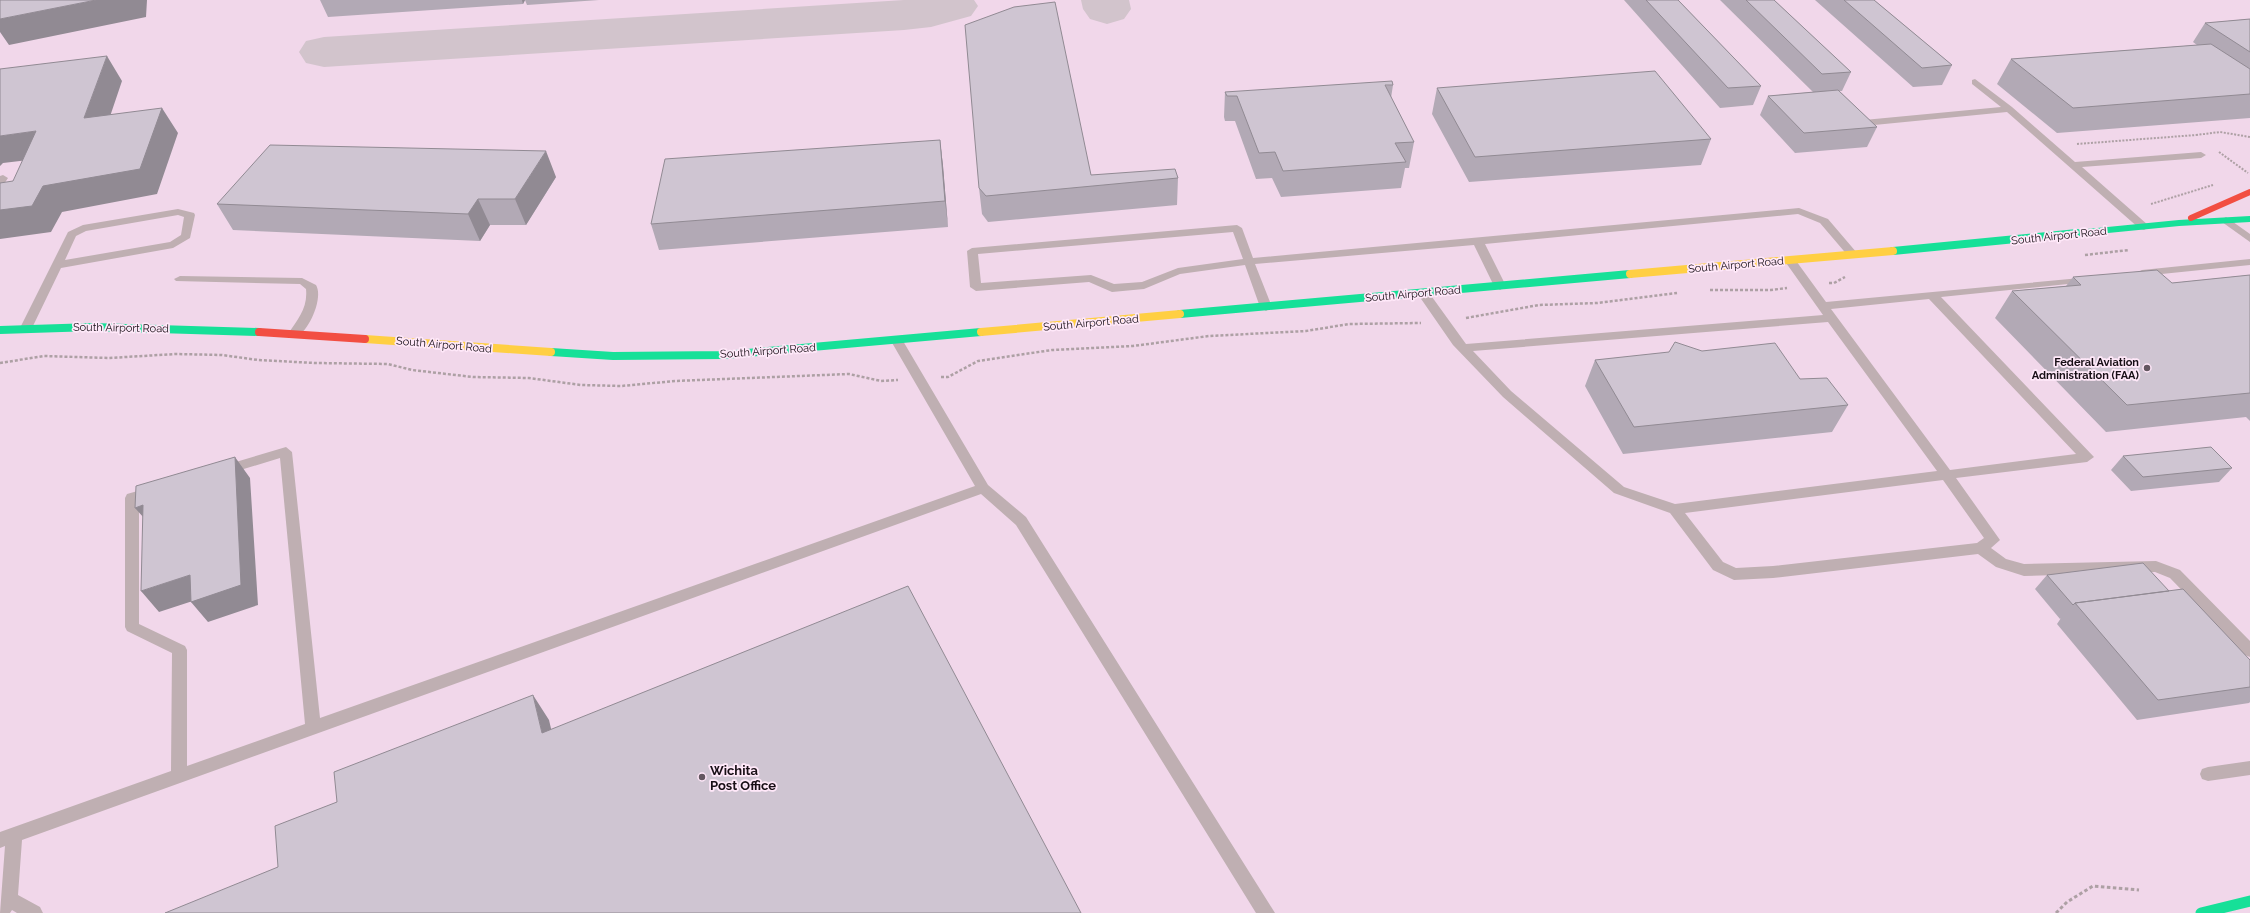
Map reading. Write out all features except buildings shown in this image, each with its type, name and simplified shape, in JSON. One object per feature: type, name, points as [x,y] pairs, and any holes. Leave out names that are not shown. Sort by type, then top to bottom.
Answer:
[{"type":"street","name":"South Airport Road","points":[[2179,223],[2250,192]]},
{"type":"street","name":"South Airport Road","points":[[0,330],[26,328],[223,330],[613,356],[724,355],[897,341],[1853,255],[2179,223],[2250,219]]},
{"type":"street","points":[[2201,913],[2250,901]]},
{"type":"lane","points":[[1975,82],[2144,227]]},
{"type":"lane","points":[[1864,123],[2008,110]]},
{"type":"lane","points":[[2071,165],[2201,155]]},
{"type":"lane","points":[[1266,307],[1250,263],[1237,228],[972,251],[976,287],[1091,278],[1112,288],[1144,285],[1178,271],[1250,263],[1268,259],[1799,211],[1824,221],[1853,255]]},
{"type":"lane","points":[[26,328],[72,234],[83,228],[178,212],[190,215],[186,236],[173,245],[57,265]]},
{"type":"lane","points":[[2226,220],[2250,239]]},
{"type":"lane","points":[[1478,241],[1500,286]]},
{"type":"lane","points":[[1676,509],[1718,566],[1734,574],[1773,572],[1980,548],[1993,540],[1948,475],[1830,318],[1790,260]]},
{"type":"lane","points":[[2133,274],[2250,262]]},
{"type":"lane","points":[[1822,306],[2102,277]]},
{"type":"lane","points":[[180,279],[302,281],[312,287],[314,300],[311,310],[294,334]]},
{"type":"lane","points":[[1423,293],[1462,348],[1507,394],[1619,490],[1676,509],[2087,457],[1932,295]]},
{"type":"lane","points":[[1462,348],[1830,318]]},
{"type":"lane","points":[[897,341],[983,488],[1021,521],[1264,912]]},
{"type":"lane","points":[[212,474],[286,452],[313,728]]},
{"type":"lane","points":[[169,487],[132,498],[132,627],[180,650],[179,776]]},
{"type":"lane","points":[[34,913],[4,906],[7,838],[983,488]]},
{"type":"lane","points":[[1980,548],[2000,563],[2024,570],[2156,566],[2175,574],[2250,651]]},
{"type":"lane","points":[[2208,774],[2250,768]]},
{"type":"path","points":[[2050,147],[2220,132],[2250,137]]},
{"type":"path","points":[[2196,135],[2202,139]]},
{"type":"path","points":[[2213,148],[2248,174]]},
{"type":"path","points":[[2056,913],[2068,902],[2093,886],[2139,890]]},
{"type":"shaded area","points":[[0,0],[2250,0],[2250,913],[0,913]]},
{"type":"taxiway","points":[[1105,0],[1107,9]]},
{"type":"taxiway","points":[[324,52],[904,15],[931,12],[954,6]]},
{"type":"traffic: fast","points":[[1893,251],[2179,223],[2250,219]]},
{"type":"traffic: fast","points":[[1180,314],[1630,274]]},
{"type":"traffic: fast","points":[[0,330],[93,327],[259,332]]},
{"type":"traffic: fast","points":[[551,352],[613,356],[724,355],[981,332]]},
{"type":"traffic: fast","points":[[2201,913],[2250,901]]},
{"type":"traffic: slow","points":[[1630,274],[1893,251]]},
{"type":"traffic: slow","points":[[981,332],[1180,314]]},
{"type":"traffic: slow","points":[[365,339],[551,352]]},
{"type":"traffic: jam","points":[[2191,218],[2250,192]]},
{"type":"traffic: jam","points":[[259,332],[365,339]]},
{"type":"place","name":"Federal Aviation Administration (FAA)","points":[[2147,368]]},
{"type":"place","name":"Wichita Post Office","points":[[702,777]]}]
